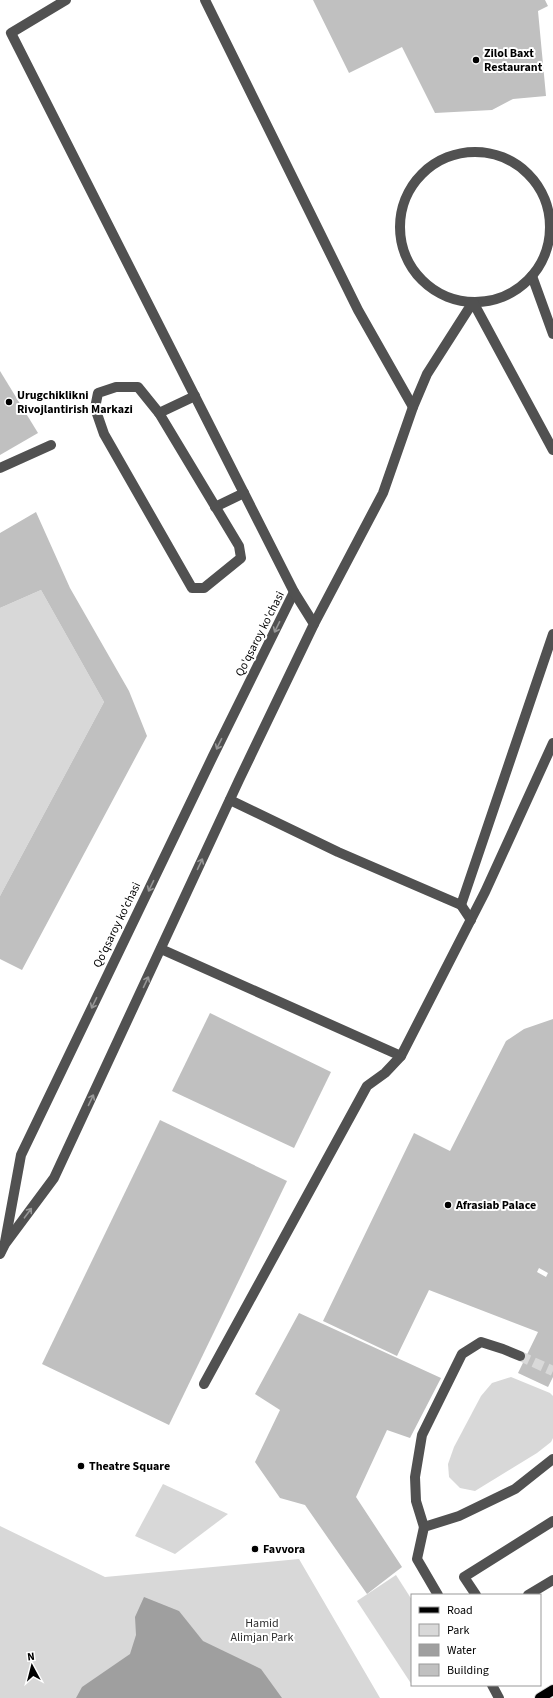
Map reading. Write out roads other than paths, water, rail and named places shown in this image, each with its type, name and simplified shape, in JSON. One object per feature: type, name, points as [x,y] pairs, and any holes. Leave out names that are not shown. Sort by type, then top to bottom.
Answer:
[{"type":"main road","points":[[540,1698],[553,1690]]},
{"type":"street","points":[[66,0],[11,33],[294,592]]},
{"type":"street","points":[[206,0],[358,310],[413,408]]},
{"type":"street","points":[[471,152],[497,155],[520,166],[538,184],[548,208],[550,232],[545,256],[532,276],[515,291],[495,300],[472,302],[448,297],[425,284],[409,265],[400,241],[400,215],[408,191],[424,171],[446,157],[471,152]]},
{"type":"street","points":[[532,276],[553,334]]},
{"type":"street","points":[[314,624],[383,493],[413,408],[427,374],[472,302]]},
{"type":"street","points":[[472,302],[553,450]]},
{"type":"street","points":[[116,387],[138,387],[159,412],[238,546],[241,558],[204,588],[192,588],[104,434],[95,408],[98,393],[116,387]]},
{"type":"street","points":[[159,412],[195,396]]},
{"type":"street","points":[[0,468],[51,444]]},
{"type":"street","points":[[215,507],[244,493]]},
{"type":"street","name":"Qo'qsaroy ko'chasi","points":[[2,1240],[54,1178],[230,800],[314,624],[294,592]]},
{"type":"street","name":"Qo'qsaroy ko'chasi","points":[[0,1254],[21,1155],[213,756],[294,592]]},
{"type":"street","points":[[460,905],[553,634]]},
{"type":"street","points":[[204,1384],[367,1086],[385,1073],[401,1056],[485,892],[553,744]]},
{"type":"street","points":[[230,800],[338,852],[460,905],[470,920]]},
{"type":"street","points":[[161,950],[401,1056]]},
{"type":"street","points":[[437,1594],[417,1559],[424,1527],[416,1501],[415,1477],[422,1435],[462,1354],[481,1342],[520,1356]]},
{"type":"street","points":[[424,1527],[459,1516],[515,1489],[553,1459]]},
{"type":"street","points":[[475,1594],[464,1577],[553,1521]]},
{"type":"street","points":[[530,1594],[553,1580]]},
{"type":"street","points":[[493,1686],[500,1698]]},
{"type":"water","points":[[144,1597],[179,1611],[203,1641],[261,1669],[282,1698],[76,1698],[82,1687],[130,1654],[136,1635],[135,1617]]},
{"type":"tunnel","points":[[520,1356],[553,1371]]},
{"type":"place","name":"Zilol Baxt Restaurant","points":[[476,60]]},
{"type":"place","name":"Urugchiklikni Rivojlantirish Markazi","points":[[9,402]]},
{"type":"place","name":"Afrasiab Palace","points":[[448,1205]]},
{"type":"place","name":"Theatre Square","points":[[81,1466]]},
{"type":"place","name":"Favvora","points":[[255,1549]]},
{"type":"park label","name":"Hamid Alimjan Park","points":[[262,1630]]}]
